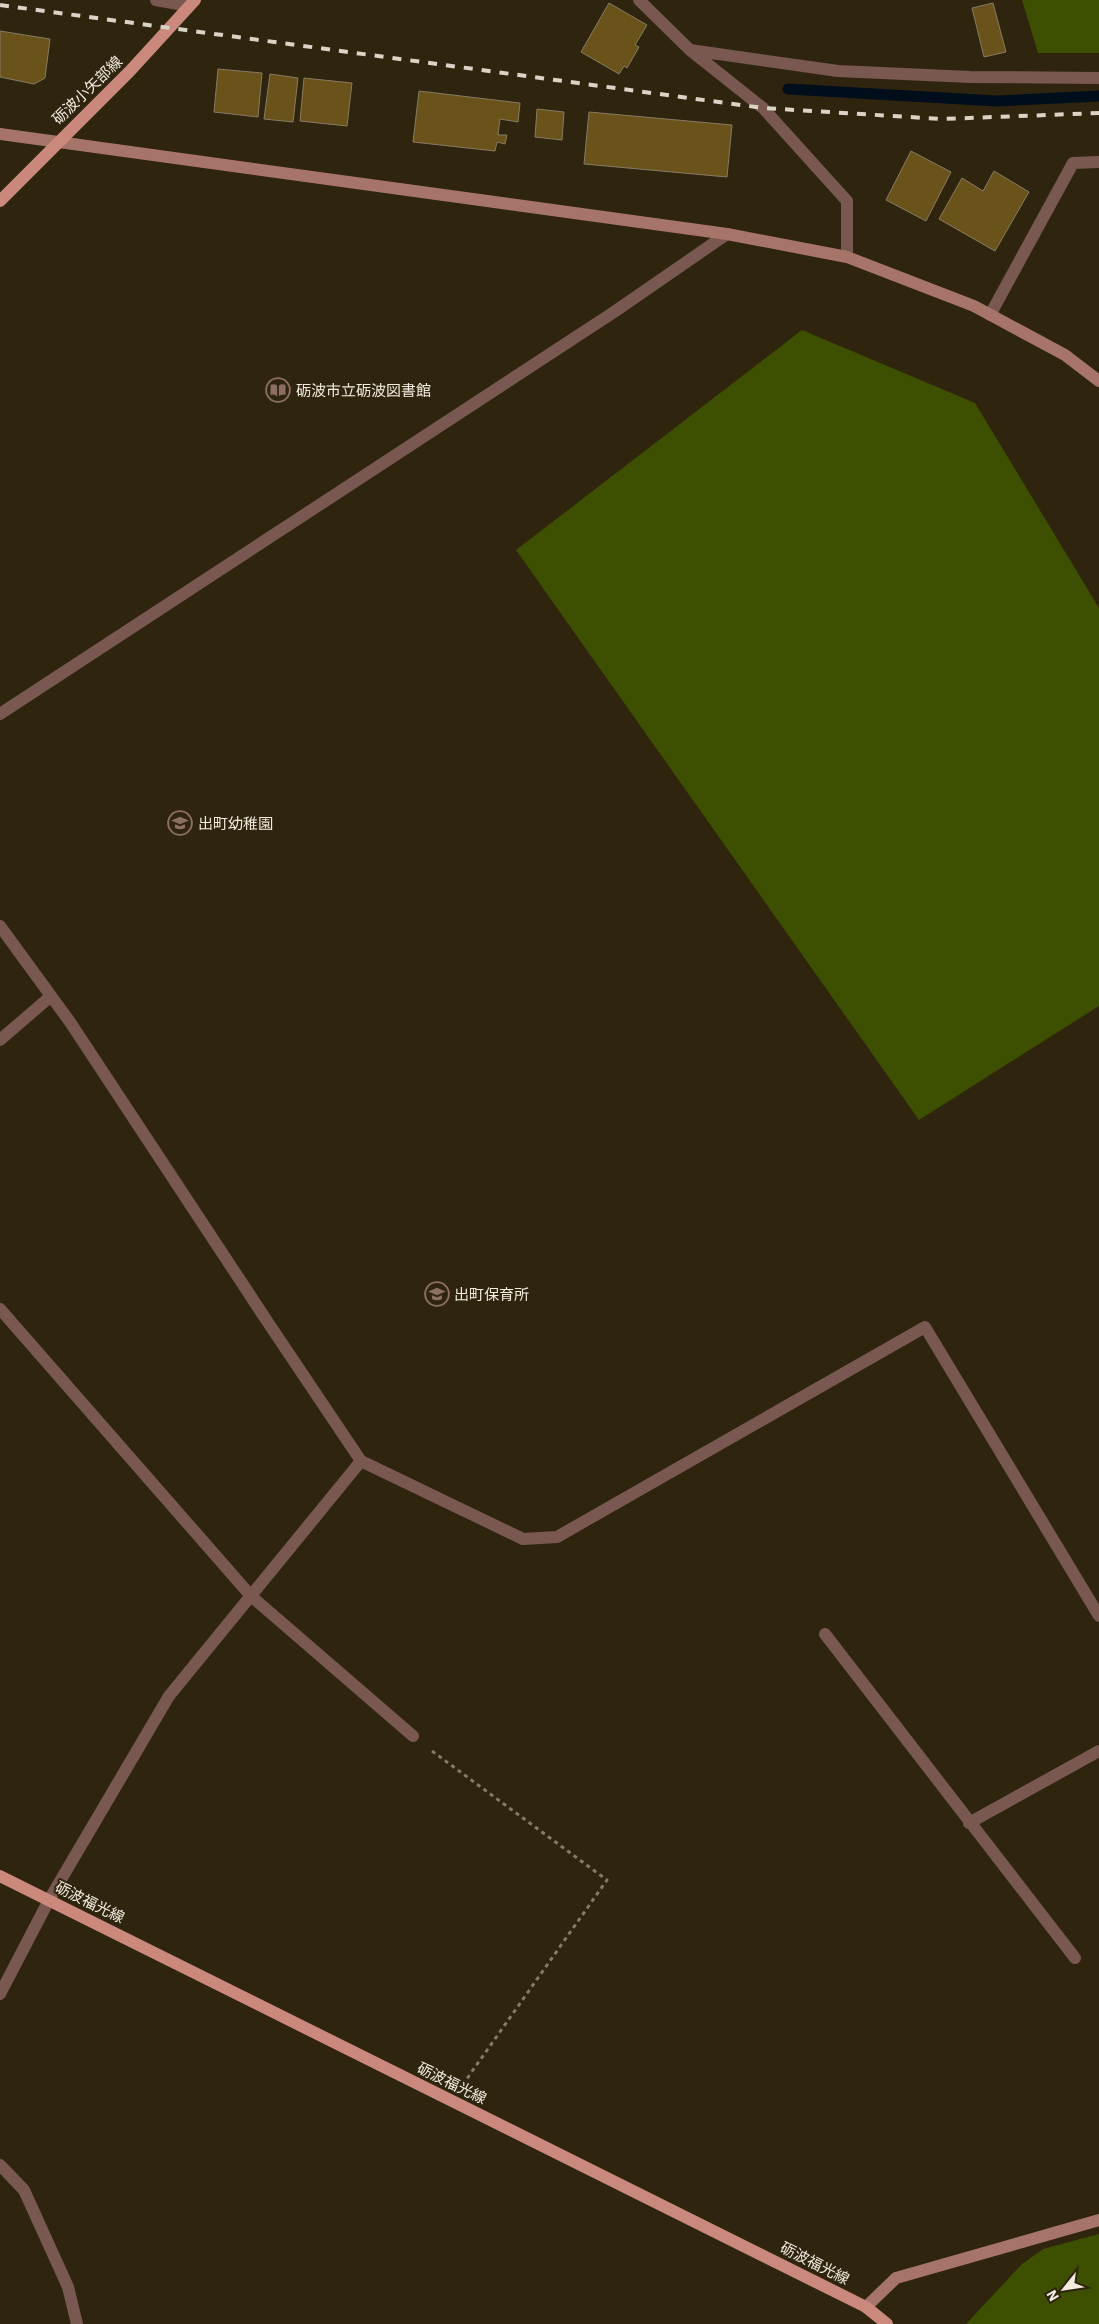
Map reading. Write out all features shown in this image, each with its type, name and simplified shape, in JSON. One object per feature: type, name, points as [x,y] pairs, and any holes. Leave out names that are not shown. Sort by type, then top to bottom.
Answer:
[{"type":"main road","name":"砺波小矢部線","points":[[0,201],[56,142],[130,71],[192,3]]},
{"type":"main road","name":"砺波福光線","points":[[0,1876],[866,2307],[887,2324]]},
{"type":"street","points":[[156,0],[192,3]]},
{"type":"street","points":[[639,0],[690,50],[763,108],[847,201],[847,257]]},
{"type":"street","points":[[690,50],[838,71],[970,77],[1099,78]]},
{"type":"street","points":[[0,134],[727,234],[847,257],[974,306],[1065,356],[1099,381]]},
{"type":"street","points":[[990,315],[1073,163],[1099,162]]},
{"type":"street","points":[[0,714],[614,312],[727,234]]},
{"type":"street","points":[[0,926],[51,996],[361,1461],[523,1539],[557,1537],[925,1327],[1099,1616]]},
{"type":"street","points":[[0,1040],[51,996]]},
{"type":"street","points":[[0,1309],[251,1596],[413,1736]]},
{"type":"street","points":[[0,1994],[49,1900],[169,1696],[361,1461]]},
{"type":"street","points":[[825,1634],[1075,1958]]},
{"type":"street","points":[[970,1822],[1099,1751]]},
{"type":"street","points":[[0,2165],[24,2190],[68,2287],[77,2324]]},
{"type":"street","points":[[866,2307],[896,2278],[1099,2220]]},
{"type":"path","points":[[413,1736],[607,1880],[452,2100]]},
{"type":"green space","points":[[1022,0],[1099,0],[1099,53],[1038,53]]},
{"type":"green space","points":[[802,330],[975,403],[1099,608],[1099,1006],[919,1120],[516,550]]},
{"type":"green space","points":[[1099,2234],[1099,2324],[966,2324],[1022,2264],[1043,2249]]},
{"type":"building","points":[[609,3],[647,25],[635,45],[639,47],[627,68],[624,66],[619,74],[581,52]]},
{"type":"building","points":[[993,3],[1006,52],[984,57],[972,8]]},
{"type":"building","points":[[0,31],[50,39],[45,78],[34,84],[0,77]]},
{"type":"building","points":[[218,69],[262,73],[258,117],[214,112]]},
{"type":"building","points":[[270,74],[298,78],[293,122],[264,119]]},
{"type":"building","points":[[304,78],[352,83],[347,126],[300,121]]},
{"type":"building","points":[[419,91],[520,103],[518,122],[500,119],[498,135],[507,135],[505,144],[497,142],[495,151],[413,142]]},
{"type":"building","points":[[537,109],[564,112],[562,140],[535,137]]},
{"type":"building","points":[[589,112],[732,125],[727,177],[584,164]]},
{"type":"building","points":[[911,151],[951,172],[926,221],[886,200]]},
{"type":"building","points":[[994,171],[1029,192],[995,251],[939,219],[962,178],[983,191]]},
{"type":"waterway","points":[[788,89],[997,101],[1099,96]]},
{"type":"railway","points":[[0,5],[763,108],[942,119],[1099,113]]},
{"type":"place","name":"砺波市立砺波図書館","points":[[278,390]]},
{"type":"place","name":"出町幼稚園","points":[[180,823]]},
{"type":"place","name":"出町保育所","points":[[437,1294]]}]
